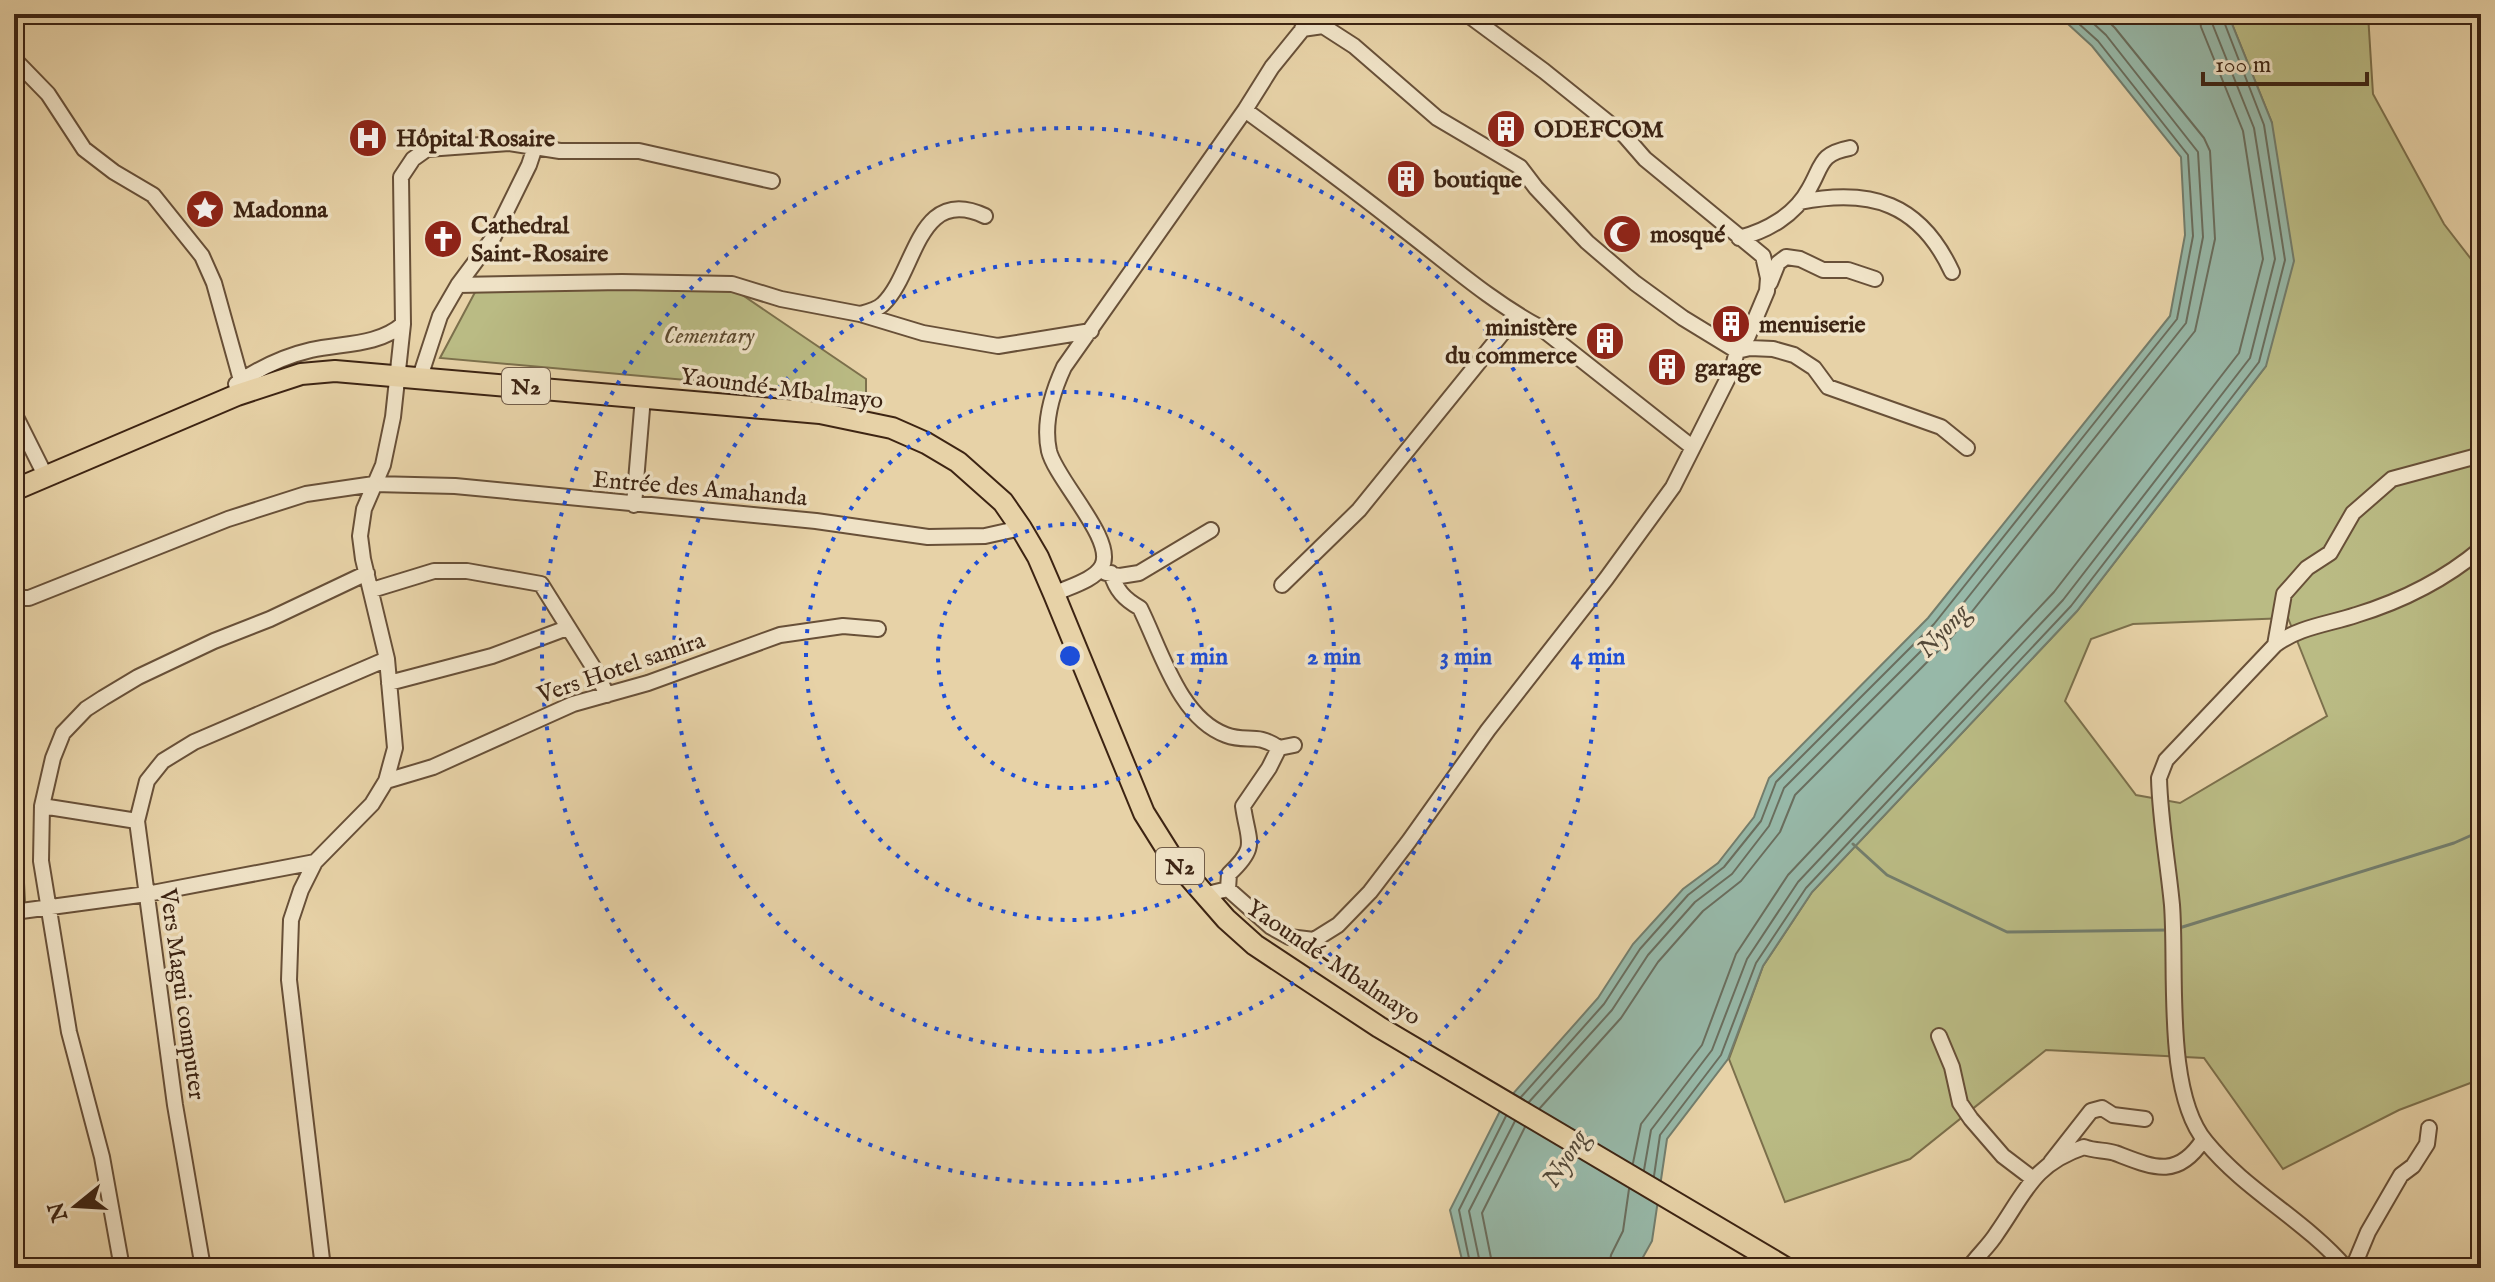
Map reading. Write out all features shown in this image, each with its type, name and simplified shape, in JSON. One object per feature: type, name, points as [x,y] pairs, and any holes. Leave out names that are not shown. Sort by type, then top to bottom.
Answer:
[{"type":"highway","name":"Yaoundé-Mbalmayo","points":[[14,490],[248,390],[301,374],[335,371],[820,413],[892,428],[958,462],[1003,502],[1038,557],[1144,813],[1171,856],[1203,895],[1255,945],[1379,1027],[1786,1268]]},
{"type":"street","points":[[1228,889],[1229,874],[1251,849],[1243,806],[1286,747],[1266,739],[1227,736],[1193,714],[1140,608],[1126,600],[1104,573],[1101,541],[1055,467],[1047,436],[1054,388],[1064,367],[1272,67],[1315,14]]},
{"type":"street","points":[[1467,14],[1625,136],[1645,159],[1739,238],[1757,249],[1763,256],[1768,278],[1767,291]]},
{"type":"street","points":[[1302,29],[1323,26],[1354,46],[1437,118],[1520,167],[1587,242],[1683,318],[1737,351],[1773,349],[1794,355],[1814,368],[1828,387],[1941,427],[1967,448]]},
{"type":"street","points":[[14,59],[48,94],[84,149],[114,172],[153,195],[202,256],[214,283],[241,380]]},
{"type":"street","points":[[1245,110],[1403,228],[1469,282],[1541,328],[1692,447]]},
{"type":"street","points":[[323,1268],[289,960],[294,908],[315,862],[372,804],[386,781],[395,748],[387,659],[360,536],[364,509],[391,439],[403,324],[401,177],[413,159],[427,149],[509,143],[560,151],[639,151],[772,181]]},
{"type":"street","points":[[420,377],[440,316],[458,285],[493,238],[535,147]]},
{"type":"street","points":[[1739,238],[1758,233],[1776,223],[1809,190],[1823,159],[1832,152],[1850,148]]},
{"type":"street","points":[[1800,202],[1850,197],[1874,200],[1893,207],[1928,231],[1952,272]]},
{"type":"street","points":[[860,314],[881,306],[890,295],[915,245],[936,216],[959,209],[971,209],[985,216]]},
{"type":"street","points":[[1228,889],[1271,927],[1289,937],[1314,940],[1338,925],[1378,882],[1488,730],[1606,579],[1673,487],[1732,370],[1737,351],[1748,336],[1778,263],[1786,257],[1800,259],[1823,270],[1848,270],[1875,279]]},
{"type":"street","points":[[458,285],[622,282],[732,284],[781,299],[860,314],[923,333],[998,346],[1091,331]]},
{"type":"street","points":[[1282,585],[1359,510],[1517,315]]},
{"type":"street","points":[[198,413],[241,380],[280,360],[310,350],[367,342],[395,331],[403,324]]},
{"type":"street","points":[[634,505],[643,397]]},
{"type":"street","points":[[14,413],[46,477]]},
{"type":"street","points":[[2275,645],[2284,594],[2307,568],[2330,553],[2353,513],[2392,479],[2481,455]]},
{"type":"street","name":"Entrée des Amahanda","points":[[14,591],[22,598],[29,598],[241,514],[306,494],[374,484],[455,486],[816,521],[928,537],[985,536],[1021,528]]},
{"type":"street","points":[[1054,594],[1104,573],[1120,576],[1139,573],[1211,530]]},
{"type":"street","points":[[2346,1268],[2303,1226],[2224,1162],[2203,1140],[2190,1114],[2182,1085],[2172,907],[2159,778],[2166,760],[2287,636],[2416,593],[2460,567],[2481,549]]},
{"type":"street","points":[[372,590],[434,571],[467,571],[541,584],[595,670],[607,695]]},
{"type":"street","points":[[122,1268],[102,1157],[69,1032],[41,861],[42,806],[53,758],[63,733],[86,709],[138,677],[367,573]]},
{"type":"street","name":"Vers Hotel samira","points":[[386,781],[433,767],[573,704],[648,683],[780,635],[843,626],[878,629]]},
{"type":"street","points":[[389,683],[492,656],[567,628]]},
{"type":"street","points":[[42,806],[137,821],[147,781],[163,761],[194,742],[387,659]]},
{"type":"street","name":"Vers Magui computer","points":[[137,821],[175,1105],[203,1268]]},
{"type":"street","points":[[14,912],[147,894],[315,862]]},
{"type":"street","points":[[1203,895],[1228,889]]},
{"type":"street","points":[[1939,1036],[1952,1067],[1960,1103],[2003,1156],[2032,1178]]},
{"type":"street","points":[[1969,1268],[1995,1236],[2032,1178],[2051,1162],[2091,1111],[2102,1108],[2113,1115],[2145,1119]]},
{"type":"street","points":[[2353,1268],[2368,1232],[2401,1175],[2413,1166],[2427,1144],[2429,1128]]},
{"type":"street","points":[[2051,1162],[2084,1147],[2098,1152],[2111,1151],[2132,1161],[2166,1168],[2182,1163],[2194,1154],[2203,1140]]},
{"type":"green space","points":[[2228,14],[2368,14],[2373,94],[2444,224],[2481,272],[2481,1079],[2399,1110],[2283,1169],[2204,1058],[2046,1050],[1910,1159],[1785,1202],[1729,1059],[1763,966],[1812,892],[2077,611],[2266,366],[2272,123]],"holes":[[[2288,618],[2327,716],[2180,803],[2136,795],[2065,701],[2091,639],[2133,624]]]},
{"type":"green space","name":"Cementary","points":[[481,281],[735,290],[866,379],[866,396],[440,358]]},
{"type":"green space","points":[[14,699],[25,901],[14,902]]},
{"type":"water","name":"Nyong","points":[[2057,14],[2228,14],[2272,123],[2294,261],[2266,366],[2077,611],[1812,892],[1763,966],[1728,1059],[1667,1139],[1652,1241],[1637,1268],[1464,1268],[1450,1210],[1503,1105],[1598,998],[1633,944],[1683,889],[1718,863],[1754,817],[1769,778],[1928,618],[2170,316],[2185,235],[2181,157],[2092,46]]},
{"type":"waterway","points":[[2176,929],[2454,843],[2481,831]]},
{"type":"waterway","points":[[1853,844],[1887,875],[2007,932],[2169,930]]},
{"type":"place","name":"ODEFCOM","points":[[1506,129]]},
{"type":"place","name":"Hôpital Rosaire","points":[[368,138]]},
{"type":"place","name":"boutique","points":[[1406,179]]},
{"type":"place","name":"Madonna","points":[[205,209]]},
{"type":"place","name":"mosqué","points":[[1622,234]]},
{"type":"place","name":"Cathedral Saint-Rosaire","points":[[443,239]]},
{"type":"place","name":"menuiserie","points":[[1731,324]]},
{"type":"place","name":"ministère du commerce","points":[[1605,341]]},
{"type":"place","name":"garage","points":[[1667,367]]}]
